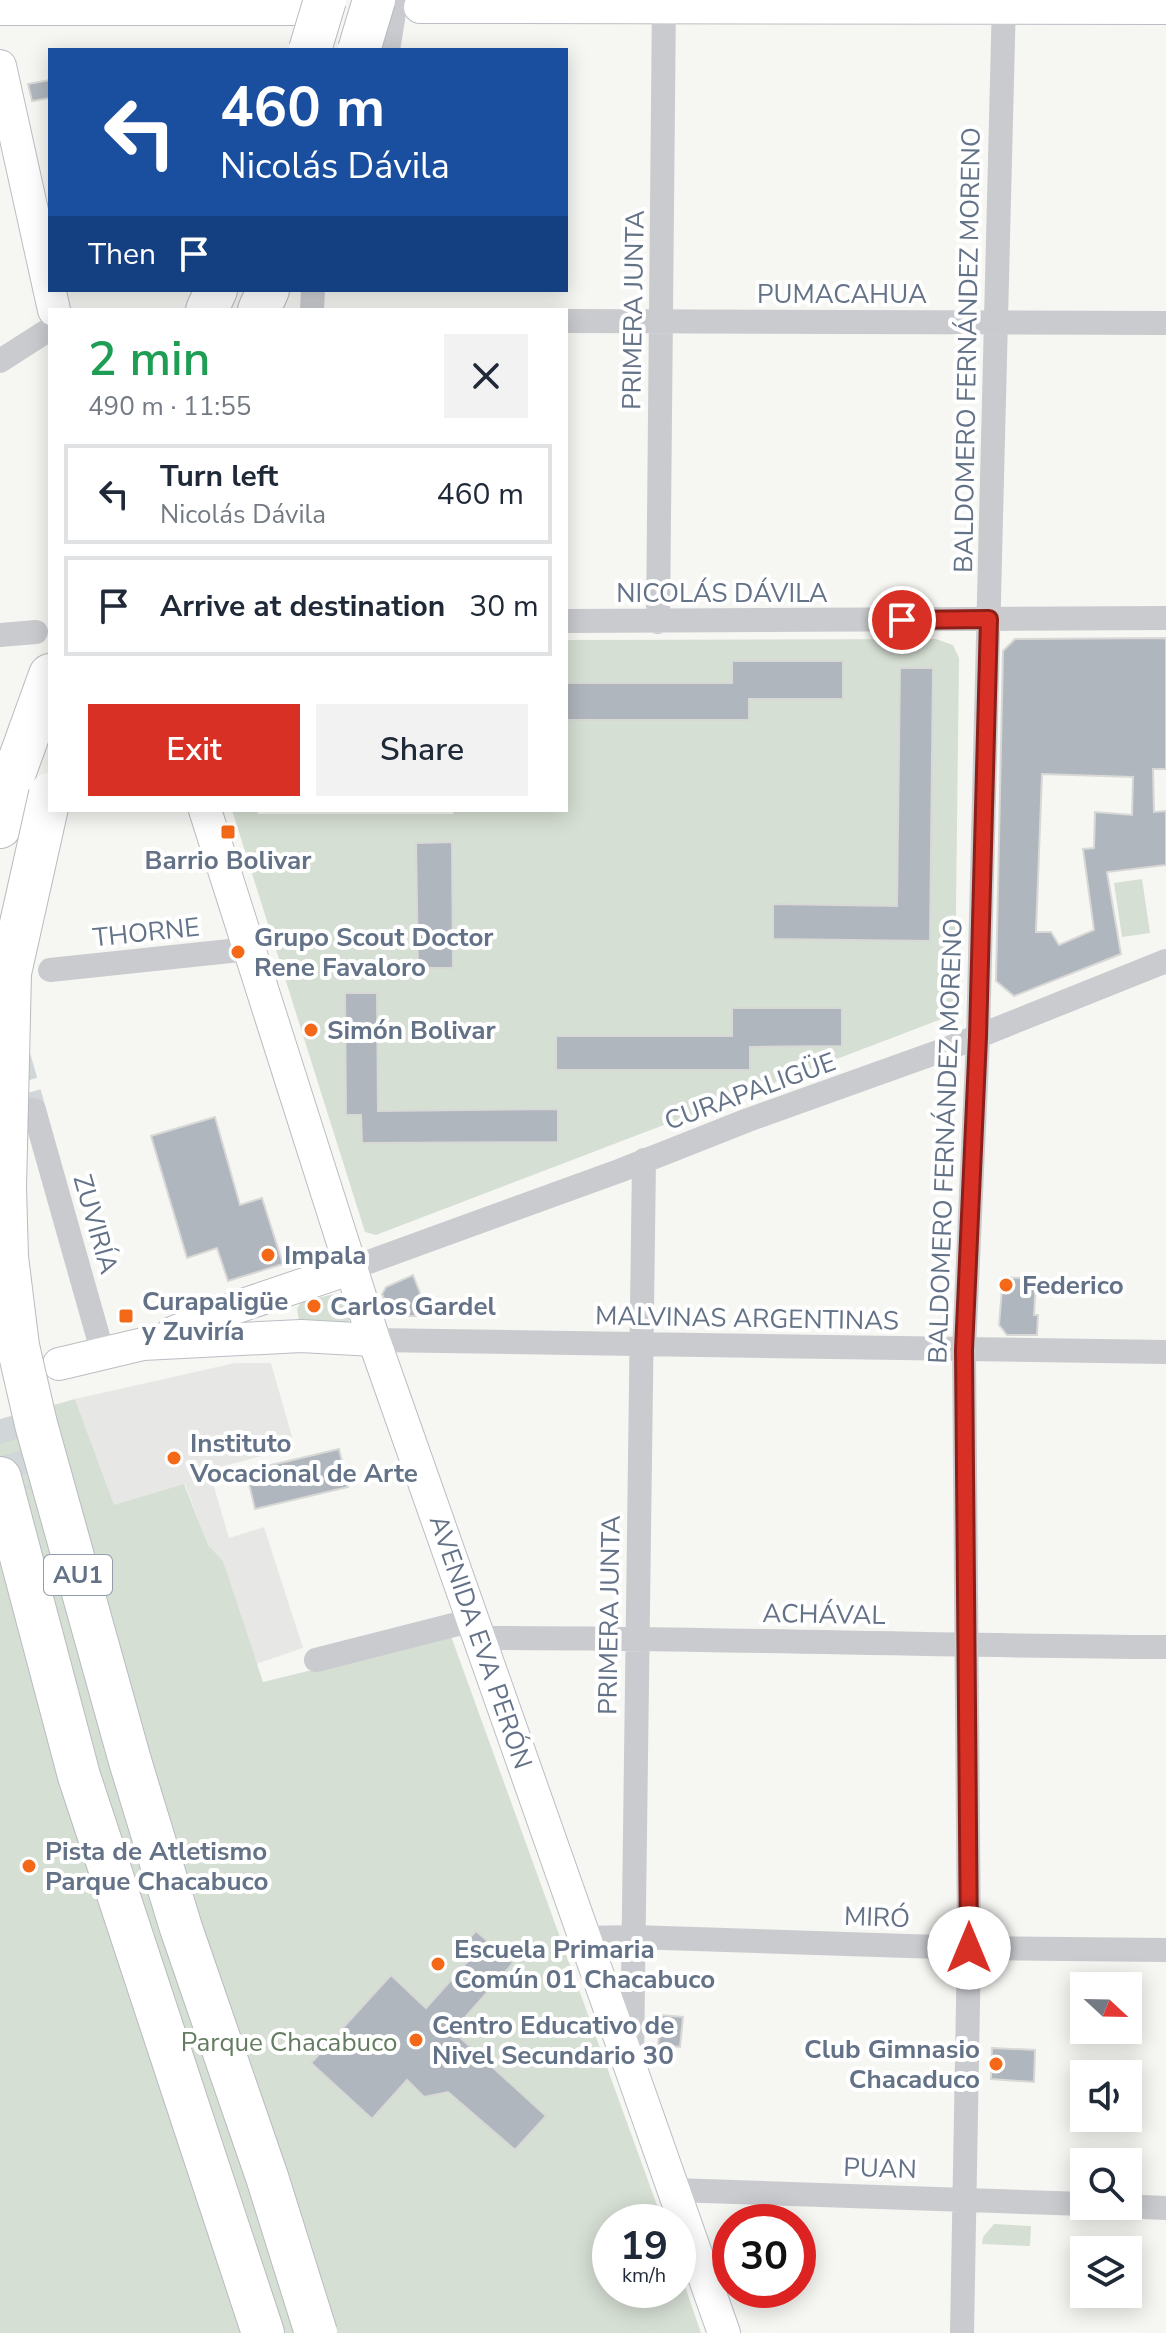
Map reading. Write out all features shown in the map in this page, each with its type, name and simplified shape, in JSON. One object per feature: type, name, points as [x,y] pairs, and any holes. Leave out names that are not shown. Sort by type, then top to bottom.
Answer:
[{"type":"highway","points":[[310,48],[311,4]]},
{"type":"highway","points":[[361,48],[402,4]]},
{"type":"highway","points":[[0,827],[8,791],[48,681]]},
{"type":"highway","name":"AU1","points":[[48,803],[10,973],[5,1188],[7,1257],[18,1346],[36,1424],[130,1761],[181,1928],[267,2177],[316,2333]]},
{"type":"highway","name":"AU1","points":[[0,1478],[79,1776],[263,2333]]},
{"type":"main road","points":[[0,9],[311,4]]},
{"type":"main road","points":[[402,4],[1004,4],[1166,8]]},
{"type":"main road","points":[[0,66],[48,283]]},
{"type":"main road","name":"AVENIDA EVA PERÓN","points":[[206,812],[374,1340],[724,2333]]},
{"type":"main road","points":[[59,1364],[143,1344],[231,1309],[352,1268]]},
{"type":"main road","points":[[293,1289],[286,1300],[285,1314],[289,1326],[301,1336]]},
{"type":"main road","points":[[143,1344],[301,1336],[374,1340]]},
{"type":"street","points":[[389,48],[402,4]]},
{"type":"street","name":"PRIMERA JUNTA","points":[[658,622],[664,4]]},
{"type":"street","name":"BALDOMERO FERNÁNDEZ MORENO","points":[[962,2333],[969,1948],[964,1350],[978,1037],[1004,4]]},
{"type":"street","name":"PUMACAHUA","points":[[568,321],[1166,323]]},
{"type":"street","points":[[0,361],[48,330]]},
{"type":"street","name":"NICOLÁS DÁVILA","points":[[568,621],[1166,618]]},
{"type":"street","points":[[0,635],[36,632]]},
{"type":"street","name":"THORNE","points":[[50,970],[249,949]]},
{"type":"street","name":"CURAPALIGÜE","points":[[352,1268],[978,1037],[1166,961]]},
{"type":"street","name":"ZUVIRÍA","points":[[34,1110],[103,1354]]},
{"type":"street","name":"PRIMERA JUNTA","points":[[632,2071],[644,1160]]},
{"type":"street","name":"MALVINAS ARGENTINAS","points":[[374,1340],[1166,1352]]},
{"type":"street","name":"ACHÁVAL","points":[[316,1660],[477,1629],[637,1638],[1166,1647]]},
{"type":"street","name":"MIRÓ","points":[[585,1938],[1166,1950]]},
{"type":"street","name":"PUAN","points":[[674,2190],[1070,2203]]},
{"type":"street","points":[[1142,2207],[1166,2208]]},
{"type":"shaded area","name":"Instituto Vocacional de Arte","points":[[235,1363],[271,1363],[295,1447],[209,1470],[229,1538],[264,1527],[303,1648],[256,1664],[223,1561],[208,1546],[185,1484],[114,1506],[75,1399]]},
{"type":"green space","points":[[936,639],[953,645],[959,658],[955,994],[948,1011],[939,1020],[376,1235],[365,1232],[233,812],[568,812],[568,719],[749,719],[749,699],[843,699],[843,661],[733,661],[732,683],[568,683],[568,640]],"holes":[[[933,668],[930,941],[774,939],[774,904],[897,906],[900,669]],[[452,843],[453,967],[418,968],[417,865]],[[377,993],[378,1111],[557,1109],[558,1141],[362,1143],[361,1115],[346,1115]],[[732,1008],[842,1008],[842,1046],[750,1047],[750,1070],[556,1070],[556,1036],[732,1036]]]},
{"type":"green space","points":[[1142,879],[1150,933],[1122,937],[1114,883]]},
{"type":"green space","points":[[339,1293],[343,1295],[350,1319],[348,1323],[299,1321],[297,1309],[301,1302]]},
{"type":"green space","name":"Parque Chacabuco","points":[[75,1399],[114,1505],[184,1484],[208,1545],[223,1561],[263,1682],[451,1636],[656,2204],[592,2204],[592,2308],[692,2308],[701,2333],[0,2333],[0,1420]]},
{"type":"green space","points":[[994,2224],[1031,2226],[1030,2246],[982,2244],[983,2237]]},
{"type":"building","points":[[48,80],[48,98],[32,101],[28,84]]},
{"type":"building","points":[[1166,638],[1166,769],[1153,769],[1154,812],[1166,811],[1166,865],[1107,872],[1121,954],[1014,996],[996,981],[1003,651],[1015,639]],"holes":[[[1042,774],[1133,777],[1132,815],[1095,812],[1094,848],[1083,849],[1094,930],[1059,945],[1051,932],[1036,932]]]},
{"type":"building","points":[[732,661],[843,661],[843,699],[749,699],[749,720],[568,720],[568,683],[732,683]]},
{"type":"building","points":[[900,668],[933,668],[930,941],[773,939],[773,904],[897,906]]},
{"type":"building","points":[[452,842],[453,968],[418,968],[416,843]]},
{"type":"building","points":[[345,993],[377,993],[378,1111],[558,1109],[558,1142],[362,1143],[361,1115],[346,1115]]},
{"type":"building","points":[[732,1008],[842,1008],[842,1046],[750,1047],[750,1070],[556,1070],[556,1036],[732,1036]]},
{"type":"building","points":[[215,1117],[240,1205],[262,1198],[283,1264],[228,1281],[217,1248],[187,1258],[151,1136]]},
{"type":"building","points":[[413,1275],[429,1316],[403,1316],[388,1308],[382,1294],[386,1287]]},
{"type":"building","points":[[1003,1277],[1036,1279],[1034,1315],[1038,1315],[1037,1335],[1007,1335],[999,1325]]},
{"type":"building","points":[[339,1449],[348,1487],[255,1509],[246,1471]]},
{"type":"building","points":[[476,1931],[513,1963],[453,2031],[546,2116],[515,2150],[448,2092],[424,2097],[407,2080],[372,2119],[311,2063],[391,1975],[426,2008],[476,1952],[465,1943]]},
{"type":"building","points":[[661,2015],[683,2017],[680,2047],[658,2045]]},
{"type":"building","points":[[992,2048],[1035,2050],[1034,2082],[991,2079]]},
{"type":"tunnel","points":[[19,1058],[34,1110]]},
{"type":"tunnel","points":[[0,1419],[20,1490]]},
{"type":"place","name":"Barrio Bolivar","points":[[228,832]]},
{"type":"place","name":"Grupo Scout Doctor Rene Favaloro","points":[[238,952]]},
{"type":"place","name":"Simón Bolivar","points":[[311,1030]]},
{"type":"place","name":"Impala","points":[[268,1255]]},
{"type":"place","name":"Federico","points":[[1006,1285]]},
{"type":"place","name":"Carlos Gardel","points":[[314,1306]]},
{"type":"place","name":"Curapaligüe y Zuviría","points":[[126,1316]]},
{"type":"place","name":"Instituto Vocacional de Arte","points":[[174,1458]]},
{"type":"place","name":"Pista de Atletismo Parque Chacabuco","points":[[29,1866]]},
{"type":"place","name":"Escuela Primaria Común 01 Chacabuco","points":[[438,1964]]},
{"type":"place","name":"Centro Educativo de Nivel Secundario 30","points":[[416,2040]]},
{"type":"place","name":"Club Gimnasio Chacaduco","points":[[996,2064]]},
{"type":"route","points":[[902,620],[989,619],[978,1037],[964,1350],[969,1948]]}]
